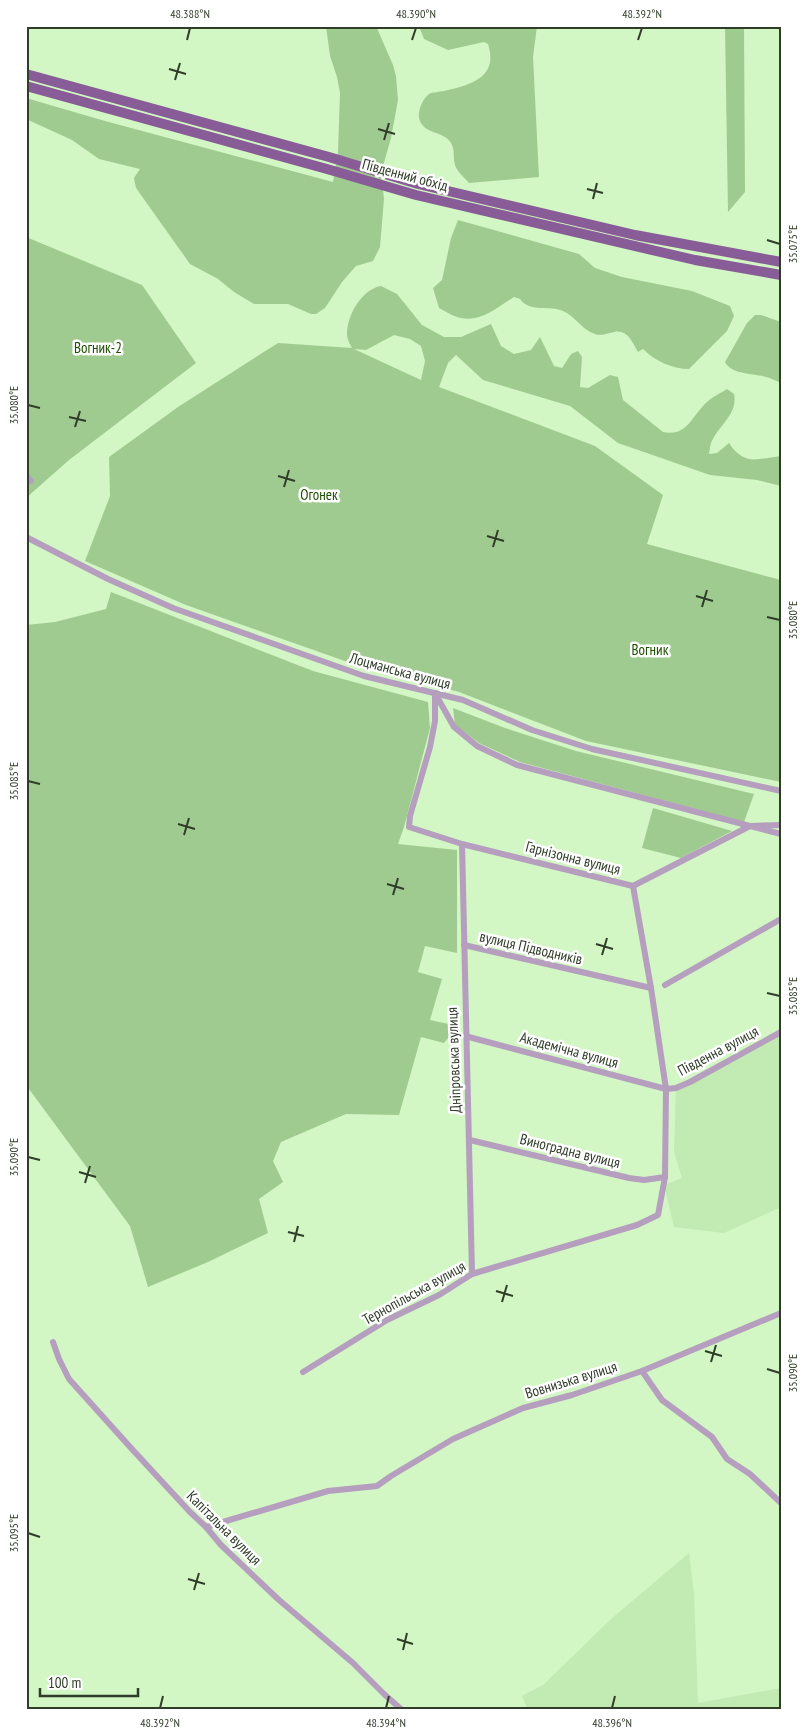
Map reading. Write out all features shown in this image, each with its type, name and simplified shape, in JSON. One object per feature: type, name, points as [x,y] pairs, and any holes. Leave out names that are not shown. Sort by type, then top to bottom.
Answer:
[{"type":"main road","name":"Південний обхід","points":[[26,74],[329,157],[418,184],[636,235],[781,262]]},
{"type":"main road","name":"Південний обхід","points":[[26,86],[416,195],[676,256],[781,275]]},
{"type":"street","points":[[26,475],[31,481]]},
{"type":"street","name":"Лоцманська вулиця","points":[[26,537],[108,579],[173,608],[364,676],[463,700],[532,730],[592,749],[781,791]]},
{"type":"street","points":[[435,693],[454,727],[477,746],[517,765],[781,834]]},
{"type":"street","name":"Гарнізонна вулиця","points":[[435,693],[434,721],[430,747],[410,816],[409,827],[462,844],[632,886],[750,826]]},
{"type":"street","points":[[750,826],[781,825]]},
{"type":"street","name":"Дніпровська вулиця","points":[[462,844],[472,1274]]},
{"type":"street","points":[[632,886],[651,988],[666,1089],[664,1177]]},
{"type":"street","points":[[665,985],[781,919]]},
{"type":"street","name":"вулиця Підводників","points":[[464,946],[651,988]]},
{"type":"street","name":"Південна вулиця","points":[[666,1089],[676,1088],[690,1082],[781,1032]]},
{"type":"street","name":"Академічна вулиця","points":[[465,1036],[666,1089]]},
{"type":"street","name":"Виноградна вулиця","points":[[470,1140],[629,1178],[644,1180],[664,1177]]},
{"type":"street","name":"Тернопільська вулиця","points":[[303,1372],[387,1320],[439,1295],[472,1274],[637,1225],[658,1214],[664,1177]]},
{"type":"street","name":"Вовнизька вулиця","points":[[206,1527],[328,1491],[378,1486],[390,1476],[453,1439],[523,1408],[572,1395],[642,1372],[781,1314]]},
{"type":"street","name":"Капітальна вулиця","points":[[53,1342],[69,1379],[221,1545],[279,1600],[353,1663],[402,1710]]},
{"type":"street","points":[[642,1372],[662,1400],[712,1437],[727,1459],[756,1479],[781,1503]]},
{"type":"shaded area","points":[[781,1031],[781,1207],[724,1233],[674,1227],[664,1185],[682,1178],[674,1152],[676,1091]]},
{"type":"shaded area","points":[[689,1553],[694,1593],[698,1703],[781,1688],[781,1710],[528,1710],[522,1696],[543,1685],[611,1619]]},
{"type":"green space","points":[[326,26],[376,26],[393,65],[398,100],[391,138],[381,173],[384,199],[380,247],[373,261],[356,266],[342,282],[325,308],[316,314],[311,314],[288,304],[254,304],[234,292],[218,279],[190,264],[136,188],[134,178],[140,169],[99,159],[72,140],[26,119],[26,98],[333,182],[338,152],[340,93],[330,56]]},
{"type":"green space","points":[[421,26],[537,26],[533,57],[539,177],[469,183],[459,172],[455,165],[451,143],[444,136],[429,130],[421,123],[419,118],[420,108],[422,102],[429,94],[463,86],[480,78],[486,72],[489,65],[488,44],[484,42],[448,50],[424,39],[420,29]]},
{"type":"green space","points":[[725,26],[744,26],[745,192],[728,212]]},
{"type":"green space","points":[[458,220],[579,254],[595,268],[622,277],[692,291],[730,306],[734,316],[727,331],[689,369],[676,368],[664,364],[643,349],[638,352],[624,333],[595,334],[563,311],[529,306],[514,297],[480,317],[465,319],[457,317],[439,308],[433,288],[442,280],[451,238]]},
{"type":"green space","name":"Вогник-2","points":[[26,237],[142,285],[196,363],[69,460],[26,498]]},
{"type":"green space","name":"Огонек","points":[[381,286],[397,294],[422,325],[444,337],[461,337],[491,324],[501,346],[514,354],[531,350],[540,337],[554,366],[562,368],[571,354],[578,351],[582,357],[580,387],[588,388],[610,375],[618,377],[623,400],[663,432],[671,433],[684,428],[707,402],[727,389],[734,394],[734,407],[712,441],[709,454],[717,453],[729,443],[740,455],[746,458],[758,459],[781,456],[781,486],[757,480],[710,475],[618,443],[570,406],[483,380],[456,355],[448,363],[439,387],[595,446],[663,495],[647,544],[781,580],[781,782],[586,741],[459,692],[359,666],[186,605],[85,561],[110,496],[109,457],[178,407],[278,343],[352,348],[347,336],[350,319],[362,297],[374,288]],"holes":[[[394,335],[410,339],[421,346],[425,361],[421,380],[354,349],[366,350]]]},
{"type":"green space","points":[[755,315],[761,315],[781,322],[781,383],[768,377],[738,371],[728,366],[725,362],[747,323]]},
{"type":"green space","points":[[111,592],[313,671],[428,702],[430,728],[398,844],[457,850],[457,953],[425,946],[418,972],[442,979],[430,1020],[458,1026],[444,1043],[421,1037],[399,1115],[346,1114],[281,1142],[273,1161],[283,1182],[259,1199],[268,1233],[208,1262],[148,1287],[130,1226],[26,1085],[26,625],[55,622],[106,609]]},
{"type":"green space","points":[[453,708],[505,728],[576,751],[754,794],[744,822],[520,762],[479,743],[455,725]]},
{"type":"green space","points":[[653,808],[732,831],[681,858],[642,848]]},
{"type":"park label","name":"Вогник","points":[[650,650]]}]
